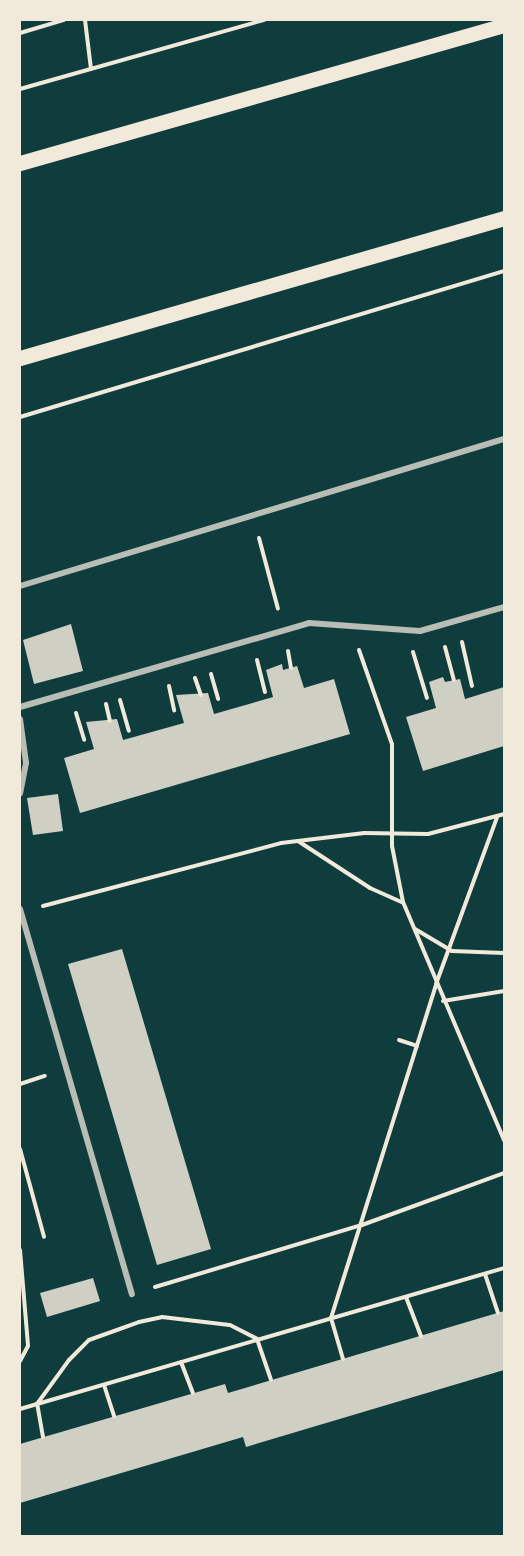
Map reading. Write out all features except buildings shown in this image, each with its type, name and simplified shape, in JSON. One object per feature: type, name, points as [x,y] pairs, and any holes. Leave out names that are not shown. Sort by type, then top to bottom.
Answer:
[{"type":"main road","points":[[20,163],[504,25]]},
{"type":"main road","points":[[20,358],[504,218]]},
{"type":"street","points":[[20,586],[253,513],[504,439]]},
{"type":"street","points":[[20,707],[251,639],[322,621],[406,632],[439,626],[504,607]]},
{"type":"street","points":[[20,719],[26,763],[20,793]]},
{"type":"street","points":[[20,910],[132,1294]]},
{"type":"path","points":[[20,33],[64,20]]},
{"type":"path","points":[[85,20],[91,69]]},
{"type":"path","points":[[20,89],[264,20]]},
{"type":"path","points":[[20,417],[504,272]]},
{"type":"path","points":[[253,513],[284,630],[291,668]]},
{"type":"path","points":[[457,621],[472,686]]},
{"type":"path","points":[[351,626],[392,744],[392,833],[403,902],[443,1001],[504,1140]]},
{"type":"path","points":[[439,626],[454,680]]},
{"type":"path","points":[[406,632],[427,698]]},
{"type":"path","points":[[251,639],[265,692]]},
{"type":"path","points":[[114,679],[129,731]]},
{"type":"path","points":[[20,910],[297,840],[450,831],[504,814]]},
{"type":"path","points":[[343,1359],[331,1318],[436,984],[452,951],[497,816]]},
{"type":"path","points":[[297,840],[370,888],[403,902]]},
{"type":"path","points":[[413,929],[452,951],[504,953]]},
{"type":"path","points":[[443,1001],[504,991]]},
{"type":"path","points":[[399,1040],[417,1046]]},
{"type":"path","points":[[20,1149],[44,1237]]},
{"type":"path","points":[[132,1294],[362,1225],[504,1173]]},
{"type":"path","points":[[20,1250],[28,1346],[20,1361]]},
{"type":"path","points":[[20,1409],[504,1268]]},
{"type":"path","points":[[484,1274],[498,1313]]},
{"type":"path","points":[[406,1297],[421,1336]]},
{"type":"path","points":[[43,1437],[37,1404],[89,1340],[139,1322],[198,1318],[257,1339]]},
{"type":"path","points":[[257,1339],[271,1380]]},
{"type":"path","points":[[181,1362],[193,1393]]},
{"type":"path","points":[[104,1385],[114,1416]]}]
